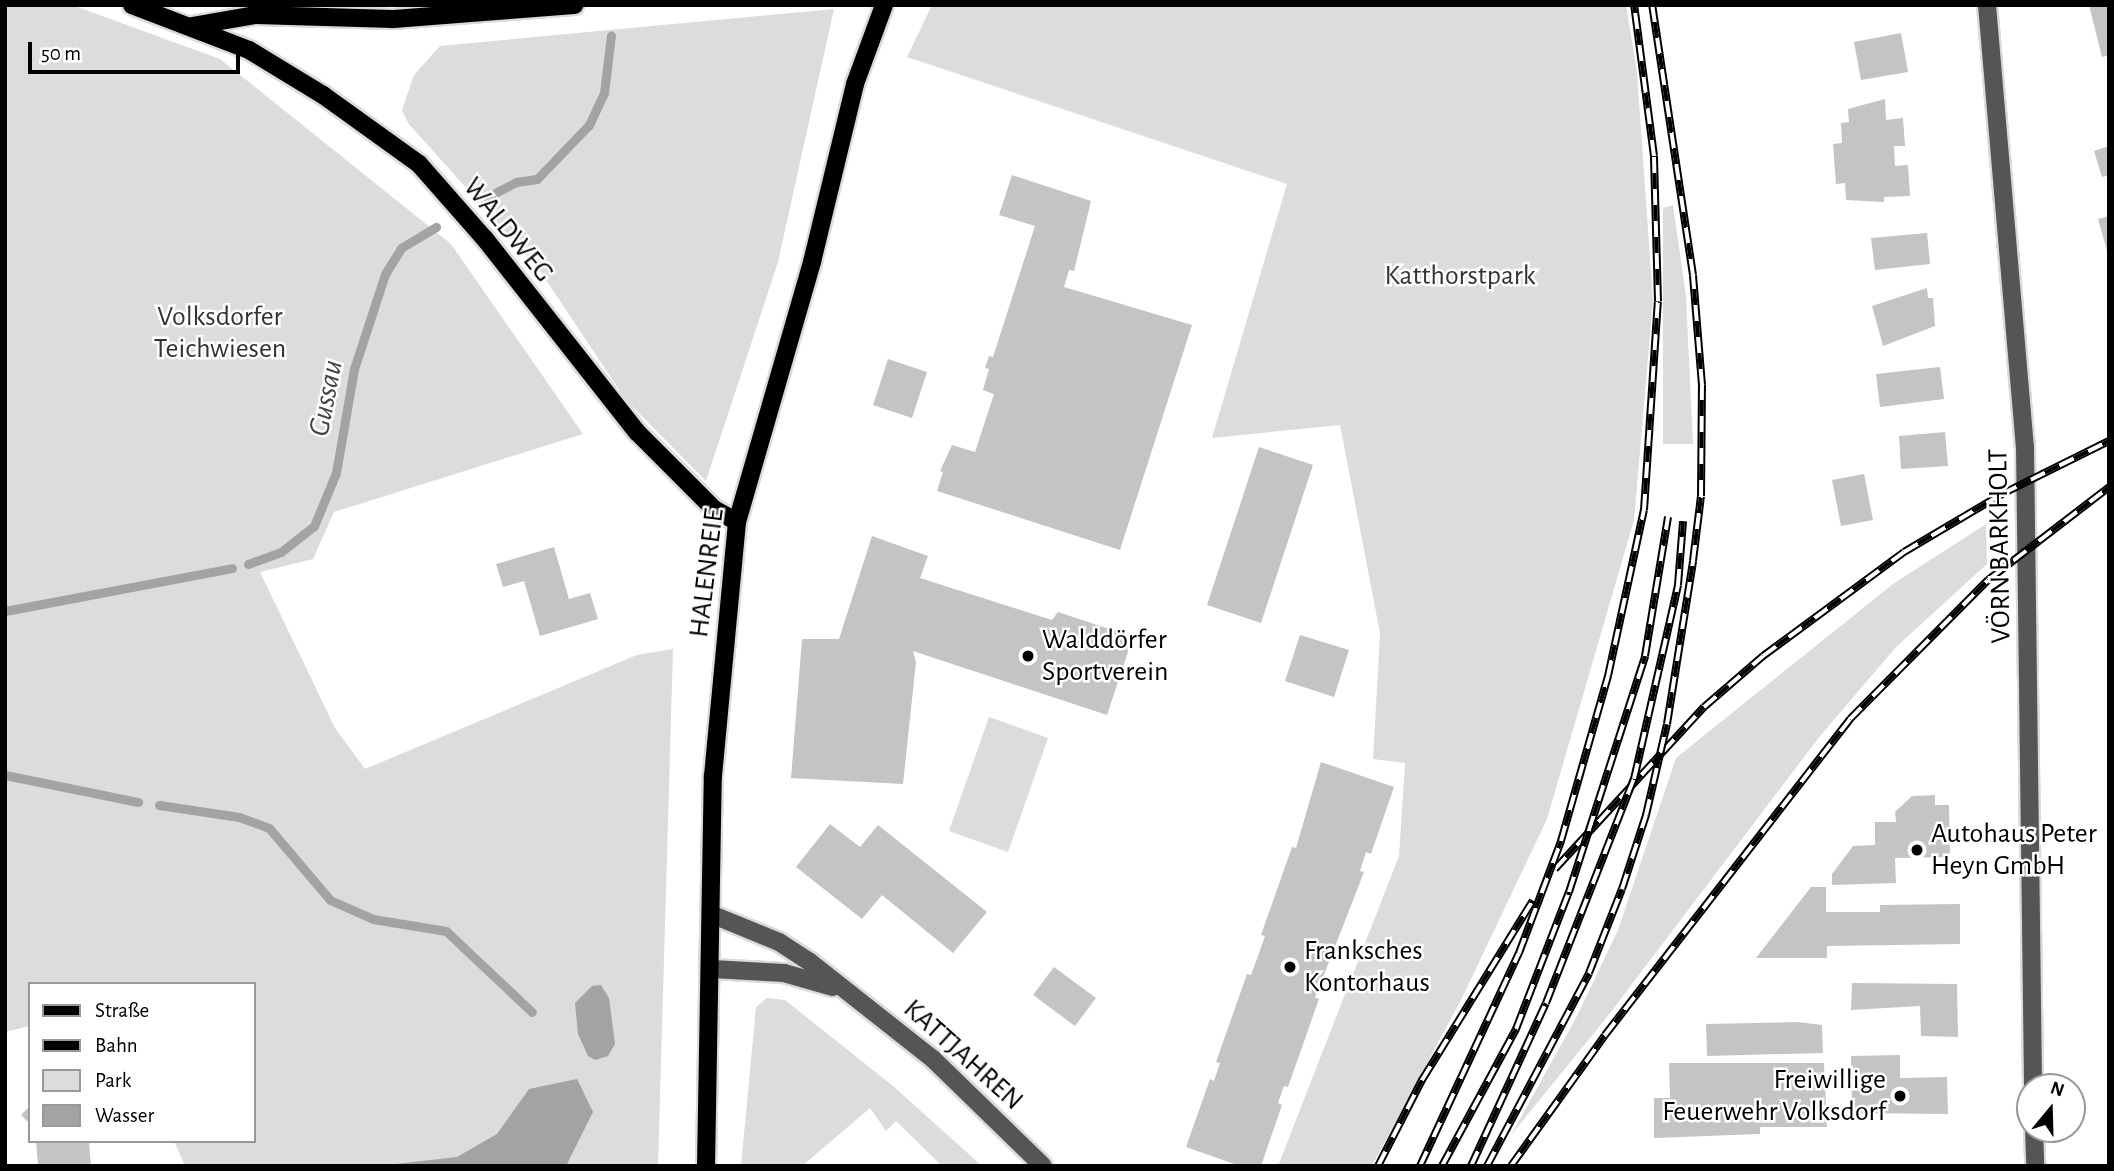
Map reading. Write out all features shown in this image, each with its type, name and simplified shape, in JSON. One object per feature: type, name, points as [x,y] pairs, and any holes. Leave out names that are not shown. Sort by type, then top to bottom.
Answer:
[{"type":"main road","name":"WALDWEG","points":[[132,5],[192,26],[283,69],[419,164],[485,239],[637,432],[714,509],[737,522]]},
{"type":"main road","name":"WALDWEG","points":[[192,26],[256,15],[393,19],[574,5]]},
{"type":"main road","name":"HALENREIE","points":[[706,1166],[713,915],[713,776],[737,522],[812,262],[855,83],[884,5]]},
{"type":"street","name":"VÖRN BARKHOLT","points":[[1987,5],[2025,446],[2033,1073]]},
{"type":"street","name":"KATTJAHREN","points":[[713,915],[779,942],[843,990],[942,1066],[1044,1166]]},
{"type":"street","name":"KATTJAHREN","points":[[712,969],[784,973],[843,990]]},
{"type":"street","points":[[2034,1143],[2035,1166]]},
{"type":"green space","name":"Volksdorfer Teichwiesen","points":[[5,5],[72,5],[220,59],[451,244],[583,434],[334,512],[313,559],[260,572],[335,728],[365,769],[637,655],[673,649],[658,1166],[185,1166],[175,1143],[256,1143],[256,982],[28,982],[28,1026],[5,1032]]},
{"type":"green space","name":"Katthorstpark","points":[[932,5],[1626,5],[1637,72],[1653,301],[1634,520],[1547,819],[1462,998],[1372,1166],[1278,1166],[1399,856],[1405,763],[1373,759],[1380,633],[1340,425],[1212,438],[1287,184],[907,57]]},
{"type":"green space","points":[[834,9],[778,262],[706,481],[626,400],[538,268],[408,123],[402,110],[414,75],[440,46]]},
{"type":"green space","points":[[1673,205],[1686,296],[1693,444],[1663,444],[1663,208]]},
{"type":"green space","points":[[1986,524],[1987,564],[1896,647],[1820,736],[1607,1017],[1511,1135],[1577,1016],[1618,930],[1676,758],[1893,584]]},
{"type":"green space","points":[[989,717],[1048,738],[1008,852],[949,831]]},
{"type":"green space","points":[[767,998],[785,1000],[893,1086],[982,1166],[942,1166],[896,1121],[886,1131],[870,1108],[802,1166],[741,1166],[756,1007]]},
{"type":"water","points":[[601,985],[609,998],[615,1044],[608,1056],[595,1060],[588,1056],[578,1034],[575,1003],[592,986]]},
{"type":"water","points":[[577,1079],[593,1112],[566,1166],[378,1166],[457,1157],[497,1134],[529,1089]]},
{"type":"building","points":[[2089,5],[2109,5],[2109,55],[2102,57]]},
{"type":"building","points":[[1901,33],[1908,72],[1861,80],[1854,42]]},
{"type":"building","points":[[1885,99],[1886,120],[1903,118],[1905,146],[1894,146],[1895,166],[1908,165],[1910,196],[1884,197],[1884,202],[1846,200],[1845,183],[1836,184],[1833,144],[1842,143],[1841,123],[1849,122],[1848,109]]},
{"type":"building","points":[[2109,146],[2109,175],[2102,177],[2094,151]]},
{"type":"building","points":[[1012,175],[1091,201],[1074,271],[1069,270],[1064,287],[1192,325],[1120,550],[937,491],[943,472],[940,471],[952,445],[975,452],[994,394],[983,390],[989,369],[985,368],[989,356],[993,357],[1035,226],[999,215]]},
{"type":"building","points":[[2109,216],[2109,254],[2108,254],[2098,219]]},
{"type":"building","points":[[1927,233],[1930,264],[1875,270],[1871,238]]},
{"type":"building","points":[[1927,288],[1928,298],[1933,298],[1935,326],[1883,346],[1872,306]]},
{"type":"building","points":[[888,359],[927,372],[912,418],[873,405]]},
{"type":"building","points":[[1940,367],[1944,399],[1880,407],[1876,374]]},
{"type":"building","points":[[1945,432],[1948,466],[1901,469],[1899,436]]},
{"type":"building","points":[[1259,447],[1313,465],[1261,623],[1207,605]]},
{"type":"building","points":[[1864,474],[1873,520],[1841,526],[1832,480]]},
{"type":"building","name":"Walddörfer Sportverein","points":[[872,536],[928,556],[920,578],[1052,620],[1058,612],[1133,637],[1107,715],[913,651],[916,662],[903,784],[791,778],[802,639],[839,639]]},
{"type":"building","points":[[554,547],[569,599],[590,593],[598,619],[540,636],[524,581],[503,587],[496,564]]},
{"type":"building","points":[[1300,635],[1349,650],[1334,697],[1285,681]]},
{"type":"building","name":"Franksches Kontorhaus","points":[[1321,762],[1394,787],[1371,854],[1366,852],[1360,871],[1364,872],[1315,998],[1319,999],[1288,1087],[1284,1086],[1278,1103],[1282,1105],[1261,1166],[1240,1166],[1186,1147],[1210,1079],[1214,1081],[1220,1063],[1216,1062],[1247,974],[1251,975],[1258,956],[1265,936],[1261,935],[1292,847],[1296,848]]},
{"type":"building","points":[[1935,795],[1935,805],[1949,805],[1950,857],[1895,858],[1896,883],[1832,885],[1832,874],[1853,846],[1875,845],[1875,822],[1896,822],[1895,812],[1912,796]]},
{"type":"building","points":[[830,824],[860,847],[878,825],[987,912],[953,953],[882,895],[862,919],[796,867]]},
{"type":"building","points":[[1811,887],[1826,887],[1826,912],[1880,912],[1880,905],[1960,904],[1960,944],[1827,946],[1827,958],[1756,958]]},
{"type":"building","points":[[1054,967],[1096,998],[1075,1026],[1033,995]]},
{"type":"building","points":[[1852,983],[1957,984],[1958,1037],[1921,1036],[1920,1006],[1851,1010]]},
{"type":"building","points":[[1798,1022],[1822,1025],[1823,1053],[1707,1056],[1706,1024]]},
{"type":"building","name":"Freiwillige Feuerwehr Volksdorf","points":[[1900,1055],[1900,1078],[1947,1077],[1948,1114],[1852,1113],[1851,1056]]},
{"type":"building","points":[[1669,1063],[1824,1063],[1827,1127],[1760,1127],[1760,1134],[1654,1138],[1654,1098],[1670,1098]]},
{"type":"building","points":[[28,1108],[28,1122],[21,1115]]},
{"type":"building","points":[[36,1143],[89,1143],[91,1166],[38,1166]]},
{"type":"waterway","name":"Gussau","points":[[487,197],[516,182],[537,179],[589,125],[604,93],[611,35]]},
{"type":"waterway","name":"Gussau","points":[[248,564],[281,552],[314,526],[336,473],[354,369],[385,274],[401,248],[436,227]]},
{"type":"waterway","name":"Gussau","points":[[5,611],[232,568]]},
{"type":"waterway","points":[[5,775],[138,802]]},
{"type":"waterway","points":[[159,805],[239,817],[269,828],[330,900],[373,919],[446,931],[532,1012]]},
{"type":"railway","points":[[1420,1166],[1519,953],[1561,841],[1608,676],[1644,510],[1658,301],[1654,156],[1634,5]]},
{"type":"railway","points":[[1487,1166],[1589,973],[1622,889],[1646,815],[1667,724],[1693,561],[1701,496],[1702,385],[1693,275],[1652,5]]},
{"type":"railway","points":[[1555,869],[1704,707],[1763,656],[1904,552],[2002,494],[2109,441]]},
{"type":"railway","points":[[1511,1166],[1605,1035],[1850,719],[1988,580],[2109,487]]},
{"type":"railway","points":[[1442,1166],[1516,1029],[1569,892],[1645,656],[1668,517]]},
{"type":"railway","points":[[1471,1166],[1546,1003],[1634,779],[1678,585],[1683,521]]},
{"type":"railway","points":[[1378,1166],[1422,1080],[1533,900]]},
{"type":"place","name":"Walddörfer Sportverein","points":[[1028,656]]},
{"type":"place","name":"Autohaus Peter Heyn GmbH","points":[[1917,850]]},
{"type":"place","name":"Franksches Kontorhaus","points":[[1290,967]]},
{"type":"place","name":"Freiwillige Feuerwehr Volksdorf","points":[[1900,1096]]}]
